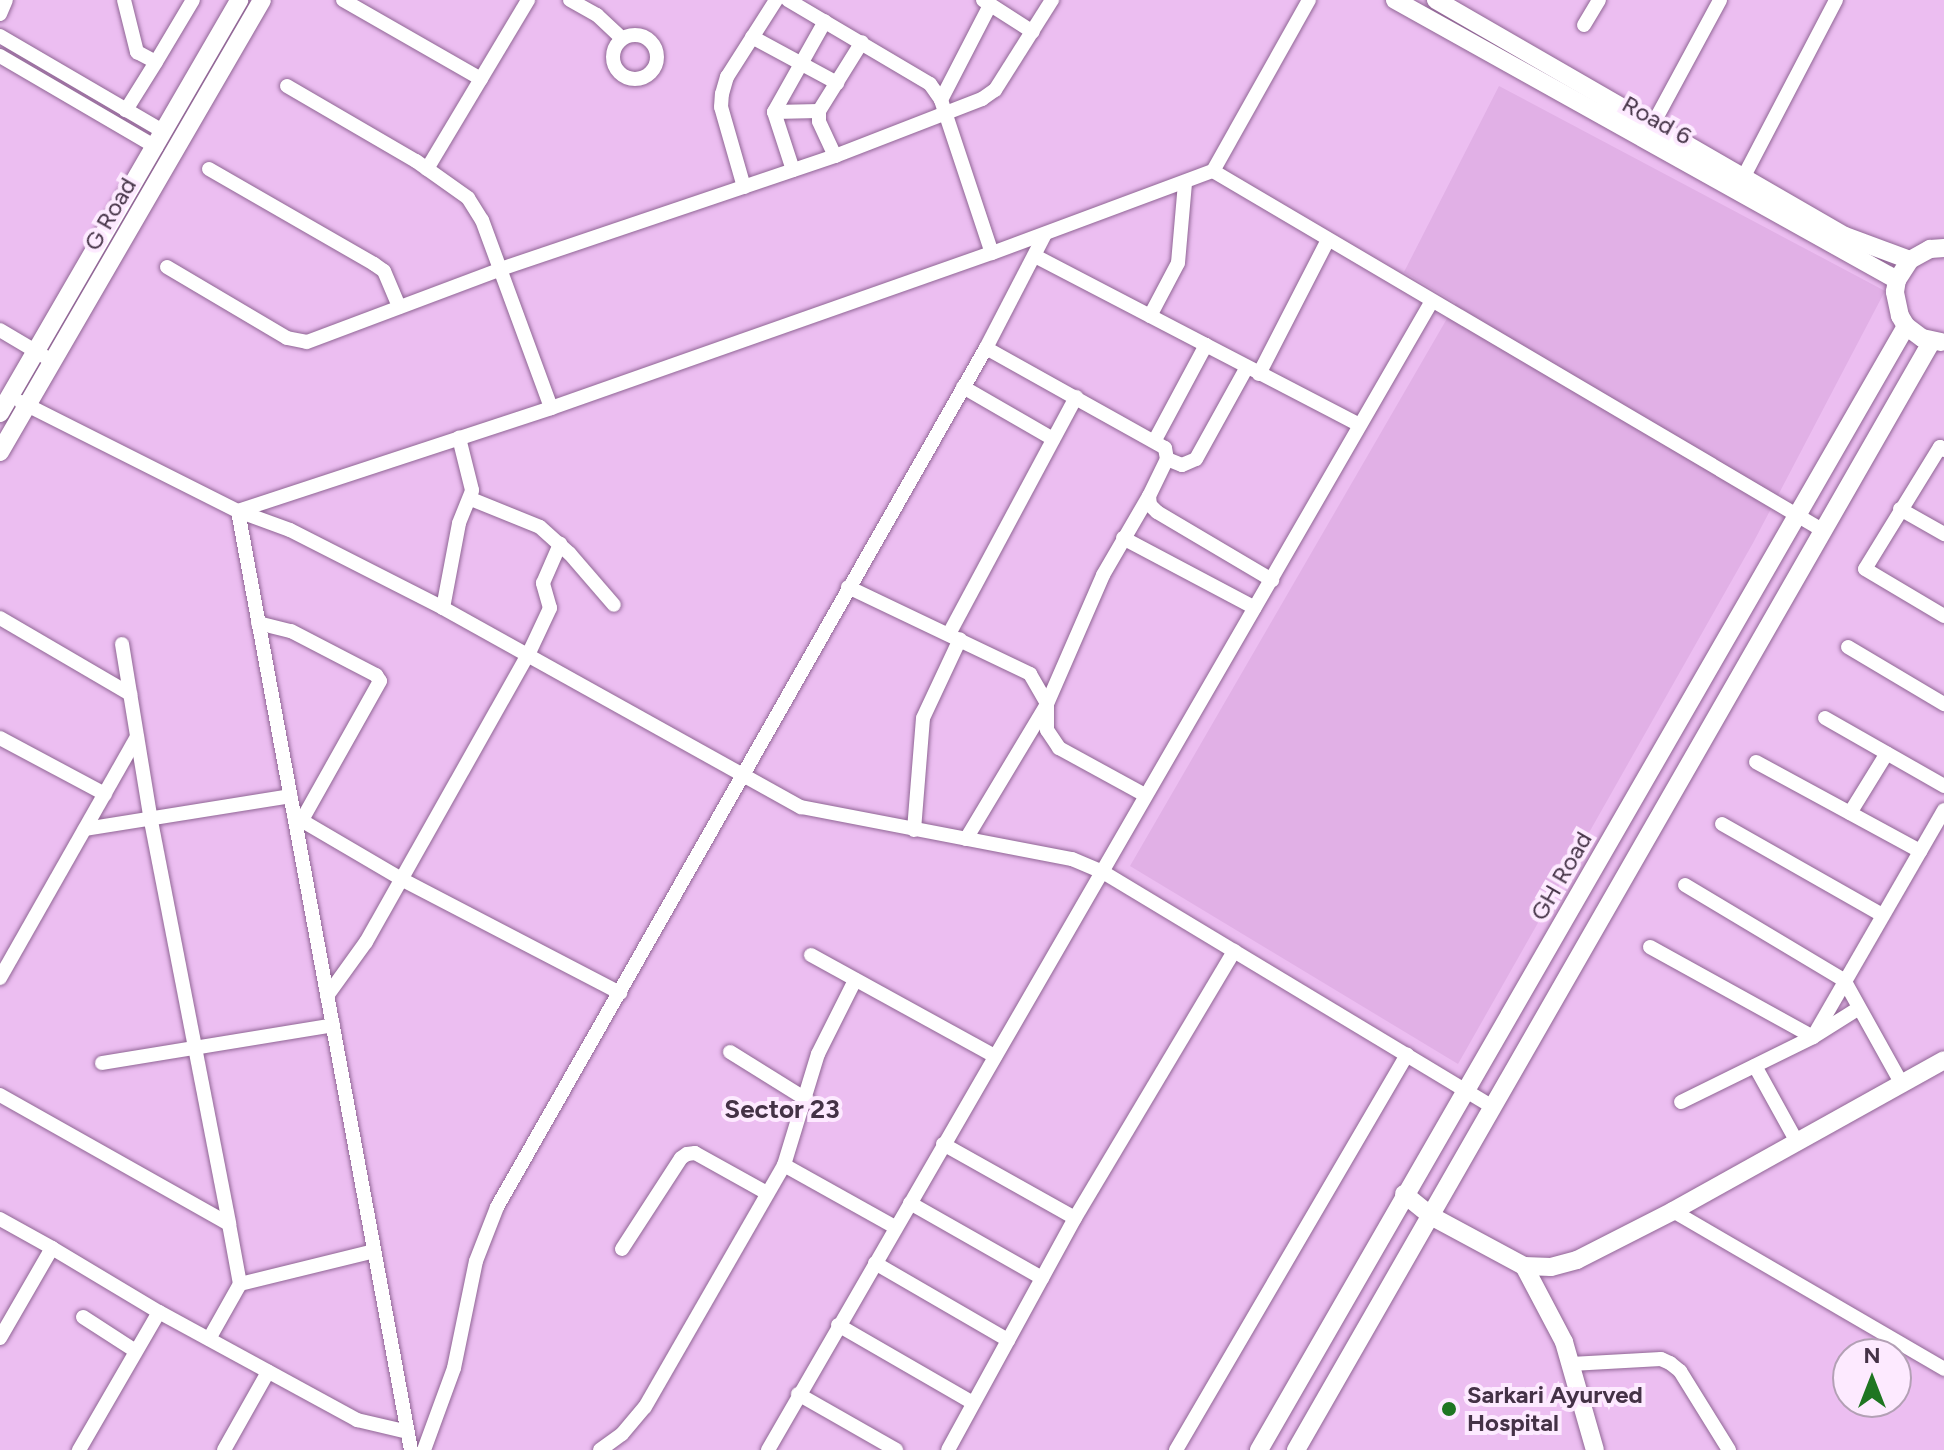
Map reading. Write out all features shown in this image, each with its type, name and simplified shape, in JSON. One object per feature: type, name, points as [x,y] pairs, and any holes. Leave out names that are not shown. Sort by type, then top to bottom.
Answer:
[{"type":"street","points":[[0,14],[6,0]]},
{"type":"street","points":[[124,0],[137,52],[156,62]]},
{"type":"street","points":[[126,110],[193,0]]},
{"type":"street","name":"G Road","points":[[0,452],[19,400],[239,0]]},
{"type":"street","name":"G Road","points":[[44,356],[262,0]]},
{"type":"street","points":[[343,0],[481,79]]},
{"type":"street","points":[[427,169],[528,0]]},
{"type":"street","points":[[570,0],[597,15],[621,37]]},
{"type":"street","points":[[744,187],[721,107],[727,77],[776,0]]},
{"type":"street","points":[[788,0],[921,78],[943,106],[992,253]]},
{"type":"street","points":[[167,267],[297,342],[307,342],[501,269],[835,156],[943,106],[982,99],[995,90],[1052,0]]},
{"type":"street","points":[[238,511],[551,408],[992,253],[1213,171],[1309,0]]},
{"type":"street","name":"Road 6","points":[[1395,0],[1897,280]]},
{"type":"street","name":"Road 6","points":[[1436,0],[1845,236],[1910,260]]},
{"type":"street","points":[[1584,25],[1599,0]]},
{"type":"street","points":[[1652,126],[1720,0]]},
{"type":"street","points":[[1743,178],[1836,0]]},
{"type":"street","points":[[943,106],[986,2],[1033,32]]},
{"type":"street","points":[[793,170],[774,112],[825,21]]},
{"type":"street","points":[[0,36],[126,110],[160,140]]},
{"type":"street","points":[[752,37],[837,83]]},
{"type":"street","points":[[819,111],[862,42]]},
{"type":"street","points":[[0,56],[160,140]]},
{"type":"street","points":[[287,86],[427,169],[468,198],[482,220],[551,408]]},
{"type":"street","points":[[819,111],[835,156]]},
{"type":"street","points":[[774,112],[819,111]]},
{"type":"street","points":[[209,169],[384,271],[399,307]]},
{"type":"street","points":[[1213,171],[1824,531]]},
{"type":"street","points":[[1150,316],[1178,263],[1185,183]]},
{"type":"street","points":[[424,1450],[454,1368],[482,1241],[497,1207],[986,348],[1045,234]]},
{"type":"street","points":[[1167,459],[1182,465],[1196,459],[1253,370],[1328,240]]},
{"type":"street","points":[[1296,1450],[1491,1106],[1824,531],[1938,341],[1906,326],[1896,304],[1897,280],[1910,260],[1943,247]]},
{"type":"street","points":[[1035,256],[1360,425]]},
{"type":"street","points":[[768,1450],[1432,301]]},
{"type":"street","name":"GH Road","points":[[1259,1450],[1906,326]]},
{"type":"street","points":[[0,330],[44,356]]},
{"type":"street","points":[[1155,440],[1206,345]]},
{"type":"street","points":[[966,839],[1047,704],[1103,575],[1167,459],[1165,448],[1155,440],[986,348]]},
{"type":"street","points":[[963,387],[1053,439]]},
{"type":"street","points":[[914,830],[923,718],[954,636],[1076,397]]},
{"type":"street","points":[[19,400],[238,511],[290,530],[443,608],[742,777],[801,807],[1072,859],[1103,872],[1491,1106]]},
{"type":"street","name":"G Road","points":[[0,413],[19,400]]},
{"type":"street","points":[[443,608],[459,523],[471,499],[471,481],[459,438]]},
{"type":"street","points":[[1944,450],[1940,447],[1865,569],[1944,616]]},
{"type":"street","points":[[1149,496],[1157,512],[1272,580]]},
{"type":"street","points":[[471,499],[525,519],[560,544],[614,605]]},
{"type":"street","points":[[1900,509],[1944,534]]},
{"type":"street","points":[[238,511],[290,796],[298,817],[327,996],[411,1450]]},
{"type":"street","points":[[1123,538],[1255,608]]},
{"type":"street","points":[[327,996],[366,942],[403,880],[528,655],[550,608],[543,583],[560,544]]},
{"type":"street","points":[[848,587],[1030,674],[1047,704],[1047,730],[1059,748],[1145,795]]},
{"type":"street","points":[[0,618],[130,694]]},
{"type":"street","points":[[258,623],[291,631],[376,675],[380,681],[377,692],[298,817]]},
{"type":"street","points":[[122,644],[151,821],[240,1284],[209,1339]]},
{"type":"street","points":[[1848,647],[1944,704]]},
{"type":"street","points":[[1825,718],[1944,786]]},
{"type":"street","points":[[0,978],[137,737]]},
{"type":"street","points":[[0,738],[105,794]]},
{"type":"street","points":[[1850,813],[1887,753]]},
{"type":"street","points":[[1756,762],[1920,851]]},
{"type":"street","points":[[85,829],[151,821],[290,796]]},
{"type":"street","points":[[1813,1037],[1944,810]]},
{"type":"street","points":[[298,817],[403,880],[620,993]]},
{"type":"street","points":[[1722,824],[1882,915]]},
{"type":"street","points":[[1685,885],[1844,980],[1902,1084]]},
{"type":"street","points":[[1650,947],[1813,1037]]},
{"type":"street","points":[[948,1450],[1075,1218],[1234,951]]},
{"type":"street","points":[[811,955],[995,1056]]},
{"type":"street","points":[[600,1450],[622,1434],[645,1407],[784,1165],[807,1100],[818,1054],[855,980]]},
{"type":"street","points":[[1681,1102],[1813,1037],[1859,1008]]},
{"type":"street","points":[[102,1063],[333,1025]]},
{"type":"street","points":[[730,1052],[807,1100]]},
{"type":"street","points":[[1176,1450],[1407,1055]]},
{"type":"street","points":[[1404,1194],[1431,1216],[1524,1266],[1551,1267],[1577,1260],[1673,1211],[1944,1060]]},
{"type":"street","points":[[1755,1066],[1797,1142]]},
{"type":"street","points":[[0,1095],[229,1224]]},
{"type":"street","points":[[943,1144],[1075,1218]]},
{"type":"street","points":[[622,1249],[681,1158],[687,1154],[695,1153],[767,1193]]},
{"type":"street","points":[[784,1165],[895,1227]]},
{"type":"street","points":[[910,1203],[1042,1278]]},
{"type":"street","points":[[1673,1211],[1944,1369]]},
{"type":"street","points":[[0,1219],[159,1312],[357,1420],[408,1432]]},
{"type":"street","points":[[0,1338],[52,1248]]},
{"type":"street","points":[[240,1284],[374,1251]]},
{"type":"street","points":[[875,1263],[1008,1340]]},
{"type":"street","points":[[1524,1266],[1564,1342],[1595,1450]]},
{"type":"street","points":[[79,1450],[134,1350],[159,1312]]},
{"type":"street","points":[[83,1317],[134,1350]]},
{"type":"street","points":[[838,1325],[973,1403]]},
{"type":"street","points":[[1571,1364],[1661,1359],[1670,1363],[1680,1371],[1729,1450]]},
{"type":"street","points":[[224,1450],[268,1372]]},
{"type":"street","points":[[798,1394],[896,1450]]},
{"type":"shaded area","points":[[1499,86],[1885,291],[1753,543],[1458,1064],[1130,866],[1456,303],[1404,272]]},
{"type":"place","name":"Sarkari Ayurved Hospital","points":[[1449,1409]]},
{"type":"district","name":"Sector 23","points":[[782,1110]]}]
